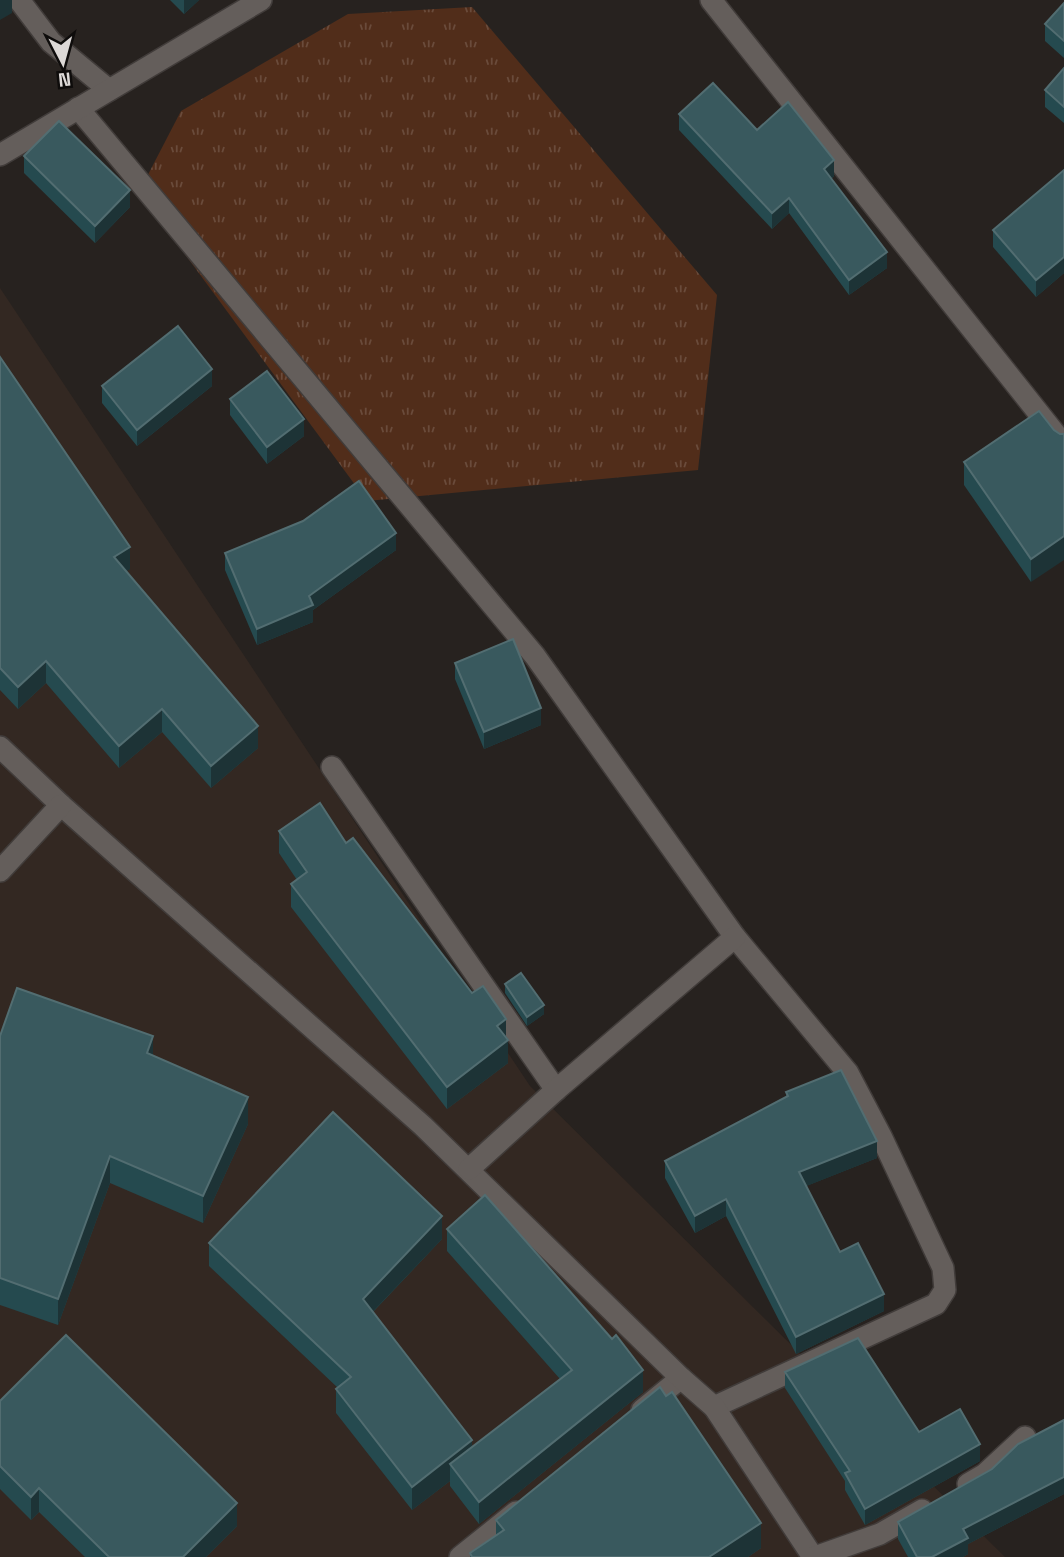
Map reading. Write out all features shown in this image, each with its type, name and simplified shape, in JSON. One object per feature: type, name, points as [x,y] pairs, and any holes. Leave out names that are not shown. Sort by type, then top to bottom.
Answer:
[{"type":"street","points":[[19,0],[51,42],[109,90]]},
{"type":"street","points":[[0,155],[261,0]]},
{"type":"street","points":[[711,0],[1064,445]]},
{"type":"street","points":[[78,108],[535,656],[735,937],[848,1073],[881,1136],[943,1268],[945,1290],[936,1304],[714,1407]]},
{"type":"street","points":[[0,747],[61,805],[413,1116],[714,1407],[814,1557],[880,1534],[985,1474],[1025,1437]]},
{"type":"street","points":[[332,767],[556,1090]]},
{"type":"street","points":[[0,871],[61,805]]},
{"type":"street","points":[[469,1169],[556,1090],[735,937]]},
{"type":"street","points":[[628,1421],[681,1378]]},
{"type":"street","points":[[460,1557],[534,1497]]},
{"type":"shaded area","points":[[0,288],[530,1086],[1005,1557],[0,1557]]},
{"type":"green space","points":[[472,7],[717,295],[698,470],[367,501],[139,192],[181,111],[348,14]]},
{"type":"building","points":[[1064,3],[1064,41],[1045,24]]},
{"type":"building","points":[[1064,68],[1064,107],[1045,90]]},
{"type":"building","points":[[713,83],[757,130],[788,102],[834,160],[824,169],[887,252],[849,280],[789,198],[772,213],[679,114]]},
{"type":"building","points":[[59,121],[130,190],[95,226],[24,156]]},
{"type":"building","points":[[1064,170],[1064,257],[1036,280],[993,230]]},
{"type":"building","points":[[178,326],[212,369],[137,430],[102,386]]},
{"type":"building","points":[[0,357],[130,547],[114,557],[258,726],[211,766],[162,709],[119,746],[46,661],[18,687],[0,668]]},
{"type":"building","points":[[267,371],[304,419],[267,447],[230,399]]},
{"type":"building","points":[[1039,411],[1054,430],[1064,434],[1064,536],[1031,559],[964,462]]},
{"type":"building","points":[[359,481],[396,533],[309,596],[313,605],[257,629],[225,553],[303,521]]},
{"type":"building","points":[[513,639],[541,708],[484,732],[455,663]]},
{"type":"building","points":[[320,803],[346,843],[353,838],[472,993],[483,986],[506,1019],[497,1026],[508,1040],[447,1087],[291,884],[307,872],[279,831]]},
{"type":"building","points":[[521,973],[544,1005],[527,1017],[505,984]]},
{"type":"building","points":[[17,988],[153,1036],[147,1053],[248,1097],[203,1196],[110,1156],[58,1299],[0,1278],[0,1036]]},
{"type":"building","points":[[841,1070],[877,1141],[799,1172],[840,1252],[858,1243],[884,1294],[796,1337],[726,1199],[695,1216],[665,1161],[788,1096],[786,1092]]},
{"type":"building","points":[[333,1112],[442,1216],[363,1299],[472,1440],[412,1487],[336,1389],[351,1377],[209,1243]]},
{"type":"building","points":[[485,1195],[612,1339],[616,1335],[643,1370],[479,1502],[450,1464],[572,1370],[447,1229]]},
{"type":"building","points":[[66,1335],[237,1503],[183,1557],[109,1557],[39,1488],[31,1497],[0,1466],[0,1401]]},
{"type":"building","points":[[858,1338],[919,1432],[960,1409],[980,1444],[865,1509],[845,1473],[850,1471],[785,1372]]},
{"type":"building","points":[[660,1387],[666,1396],[672,1392],[761,1523],[709,1557],[472,1557],[470,1553],[504,1530],[496,1520]]},
{"type":"building","points":[[1064,1420],[1064,1477],[963,1529],[968,1538],[932,1557],[917,1557],[898,1522],[992,1469],[1018,1444]]}]
